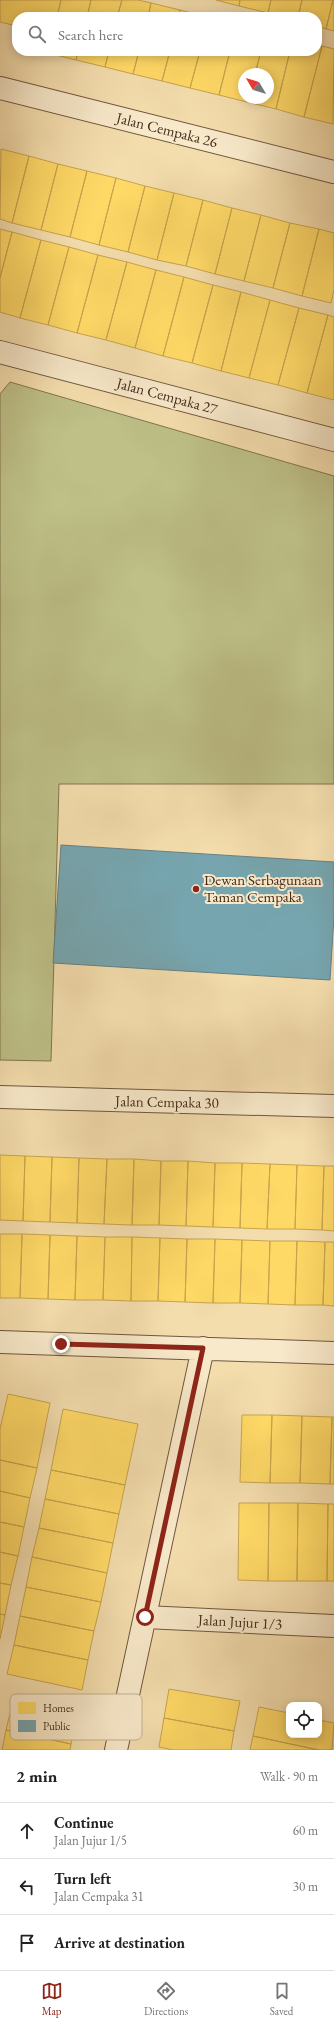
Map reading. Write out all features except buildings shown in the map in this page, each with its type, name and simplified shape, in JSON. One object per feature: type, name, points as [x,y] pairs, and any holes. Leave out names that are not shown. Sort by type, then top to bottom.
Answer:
[{"type":"street","name":"Jalan Cempaka 26","points":[[0,88],[334,172]]},
{"type":"street","name":"Jalan Cempaka 27","points":[[0,352],[334,440]]},
{"type":"street","name":"Jalan Cempaka 30","points":[[0,1097],[334,1106]]},
{"type":"street","points":[[0,1342],[334,1353]]},
{"type":"street","points":[[128,1694],[203,1348]]},
{"type":"street","name":"Jalan Jujur 1/3","points":[[145,1617],[334,1626]]},
{"type":"street","points":[[116,1750],[118,1740]]},
{"type":"green space","points":[[10,382],[334,476],[334,784],[59,784],[51,1061],[0,1060],[0,394]]},
{"type":"place","name":"Dewan Serbagunaan Taman Cempaka","points":[[196,889]]},
{"type":"route","points":[[61,1344],[203,1348],[145,1617]]}]
